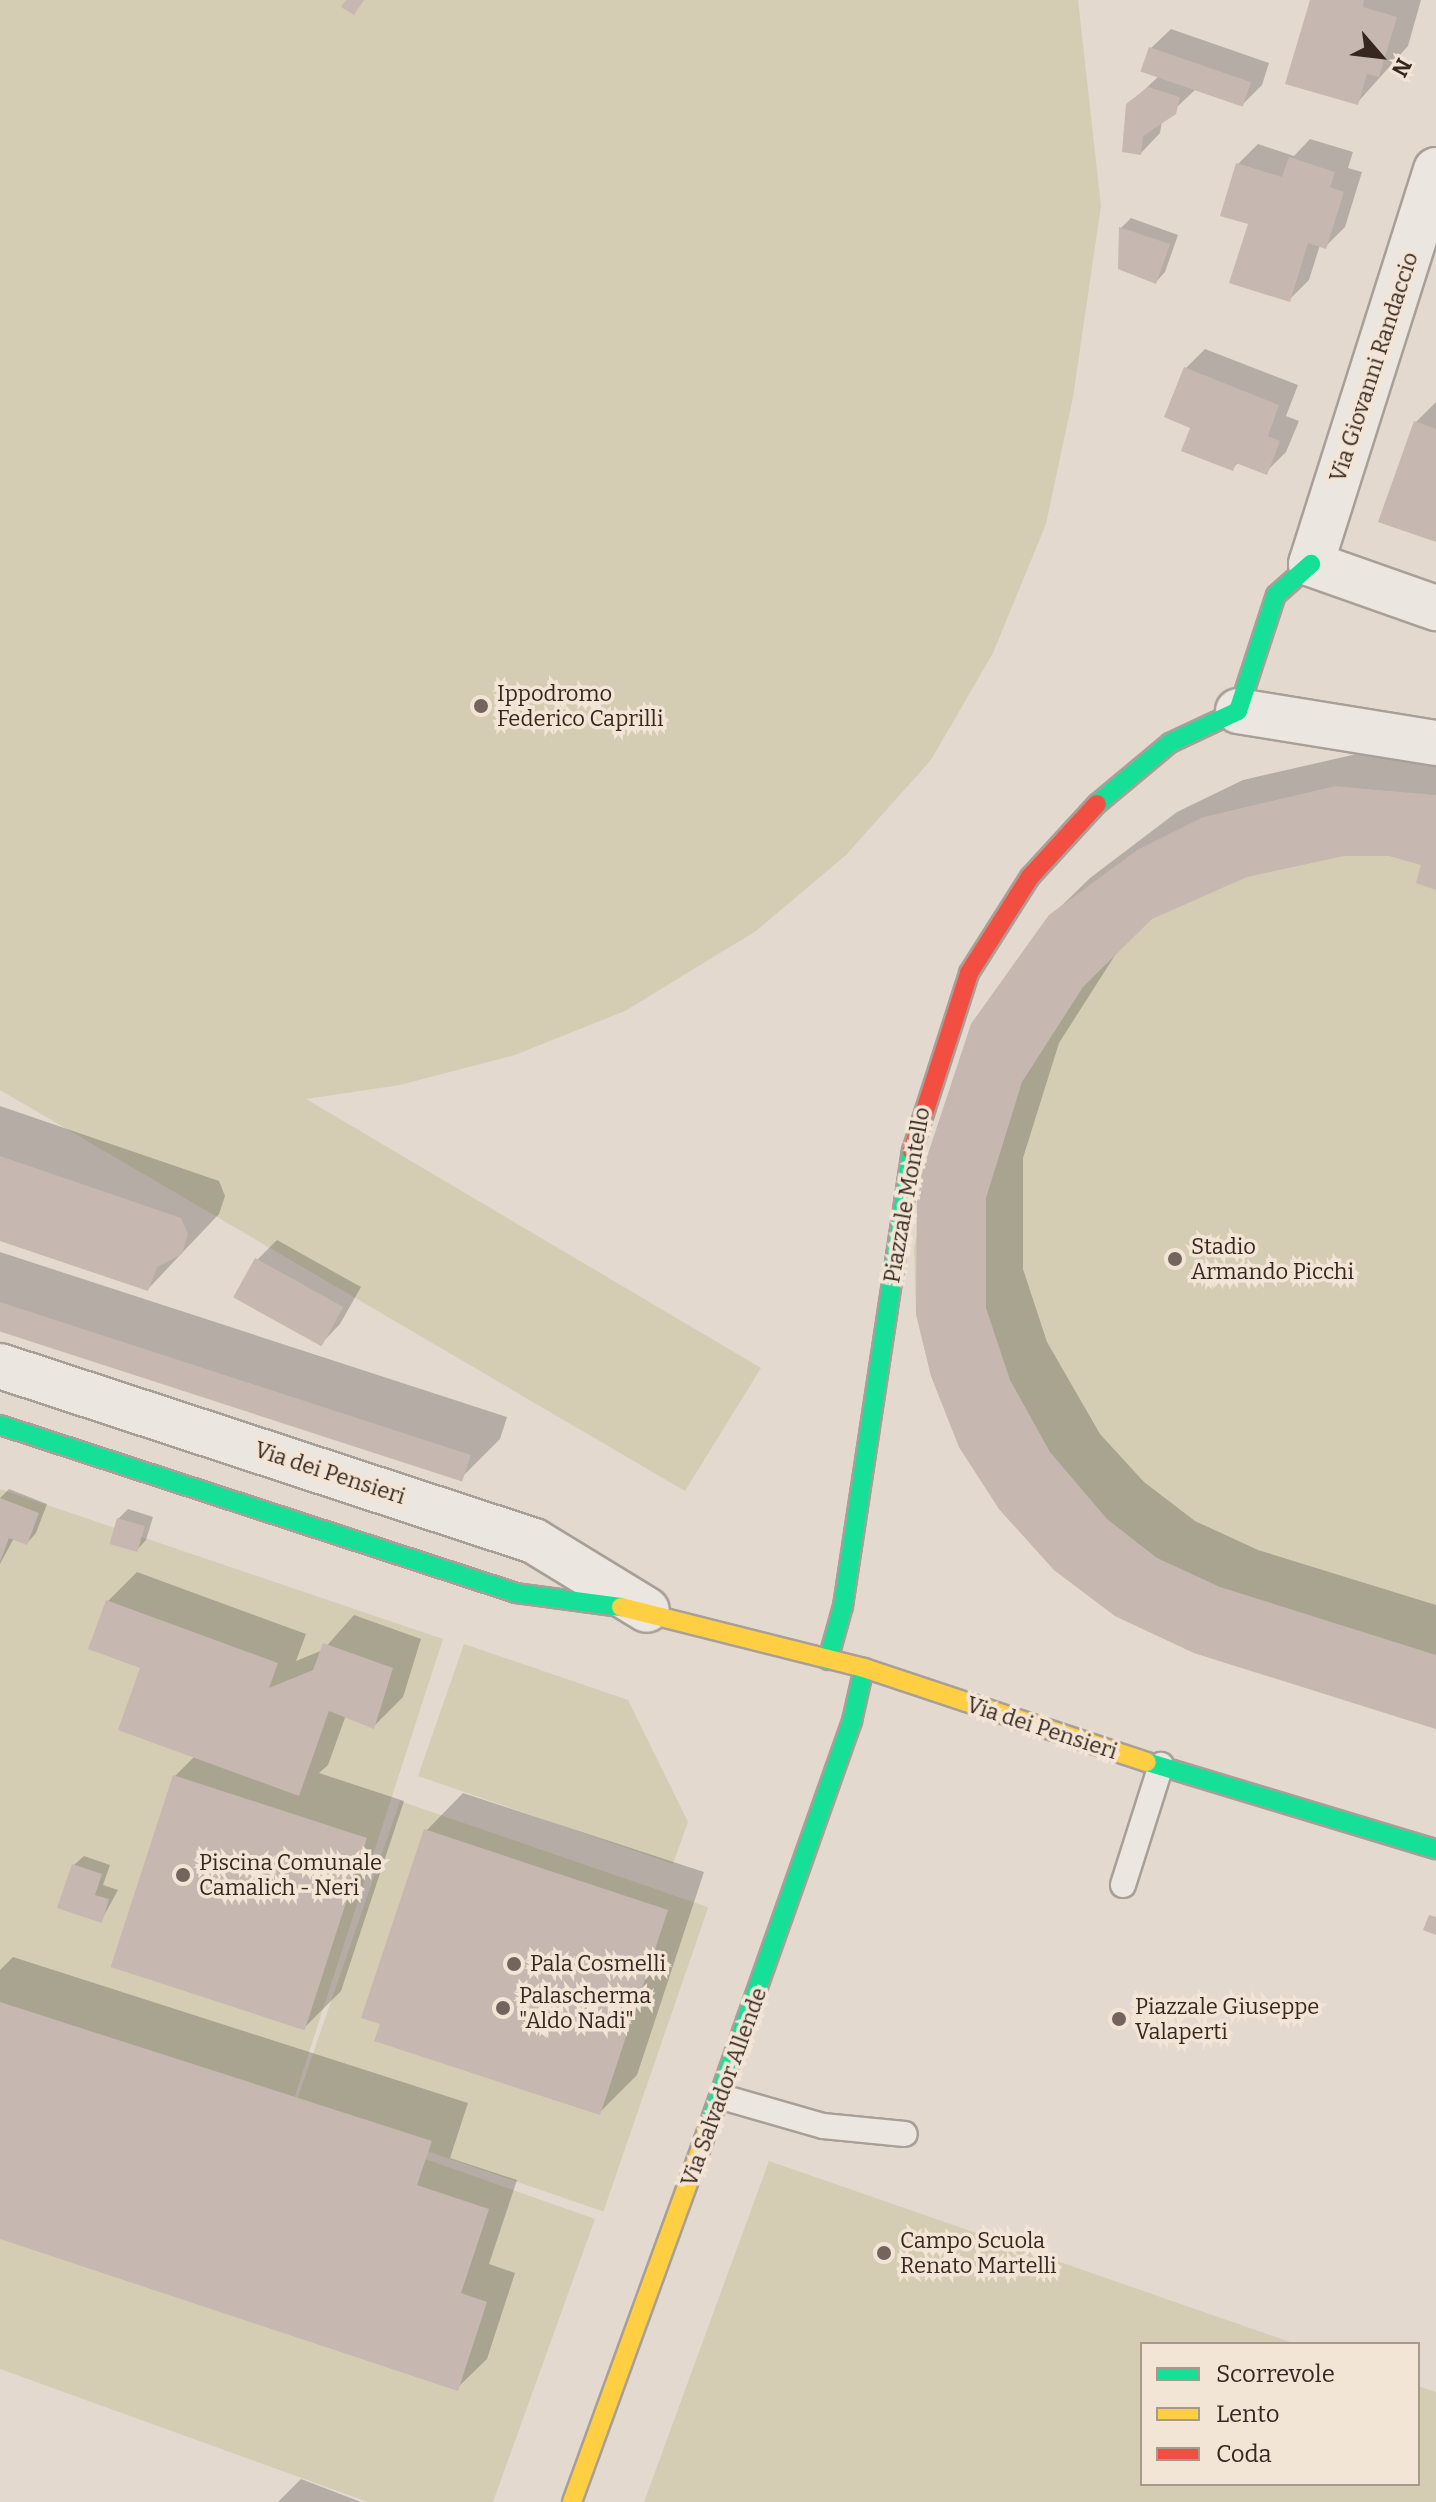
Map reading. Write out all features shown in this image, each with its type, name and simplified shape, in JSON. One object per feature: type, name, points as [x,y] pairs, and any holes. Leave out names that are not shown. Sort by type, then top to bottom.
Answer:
[{"type":"street","name":"Via Giovanni Randaccio","points":[[1311,564],[1436,170]]},
{"type":"street","points":[[1436,608],[1311,564],[1276,595],[1238,711],[1436,743]]},
{"type":"street","name":"Piazzale Montello","points":[[828,1660],[843,1606],[915,1129],[969,973],[1030,877],[1115,784],[1170,743],[1238,711]]},
{"type":"street","name":"Via dei Pensieri","points":[[0,1366],[534,1541],[647,1610]]},
{"type":"street","name":"Via dei Pensieri","points":[[0,1425],[516,1593],[647,1610],[864,1668],[1161,1765],[1436,1849]]},
{"type":"street","name":"Via Salvador Allende","points":[[572,2502],[722,2097],[852,1721],[864,1668]]},
{"type":"lane","points":[[1123,1885],[1161,1765]]},
{"type":"lane","points":[[722,2097],[823,2126],[905,2134]]},
{"type":"shaded area","name":"Ippodromo Federico Caprilli","points":[[0,0],[1078,0],[1101,206],[1073,397],[1046,524],[993,653],[931,760],[846,855],[756,931],[625,1011],[515,1055],[400,1085],[306,1099],[761,1368],[685,1491],[0,1090]]},
{"type":"shaded area","name":"Stadio Armando Picchi","points":[[1335,786],[1436,795],[1436,1729],[1194,1653],[1115,1616],[1054,1570],[999,1509],[959,1447],[931,1376],[916,1314],[914,1247],[971,1024],[1049,915],[1137,850],[1203,817]]},
{"type":"shaded area","name":"Piscina Comunale Camalich - Neri","points":[[0,1489],[443,1639],[290,2111],[595,2219],[493,2502],[368,2502],[0,2369]]},
{"type":"shaded area","points":[[464,1644],[628,1700],[688,1822],[673,1864],[418,1776]]},
{"type":"shaded area","name":"Palascherma \"Aldo Nadi\"","points":[[400,1801],[708,1907],[603,2212],[295,2105]]},
{"type":"shaded area","name":"Campo Scuola Renato Martelli","points":[[769,2161],[1290,2342],[1140,2342],[1140,2486],[1420,2486],[1420,2387],[1436,2392],[1436,2502],[644,2502]]},
{"type":"building","points":[[346,0],[364,0],[354,15],[341,7]]},
{"type":"building","points":[[1310,0],[1364,0],[1363,7],[1397,17],[1379,77],[1367,74],[1358,105],[1285,84]]},
{"type":"building","points":[[1149,47],[1251,82],[1243,107],[1141,72]]},
{"type":"building","points":[[1148,87],[1180,97],[1176,114],[1143,136],[1141,155],[1122,152],[1126,104]]},
{"type":"building","points":[[1289,157],[1335,172],[1330,187],[1344,192],[1326,249],[1308,243],[1290,302],[1229,283],[1248,224],[1220,216],[1236,163],[1282,177]]},
{"type":"building","points":[[1119,227],[1170,244],[1156,284],[1118,269]]},
{"type":"building","points":[[1184,367],[1279,405],[1268,436],[1280,441],[1267,475],[1236,463],[1233,471],[1181,451],[1190,428],[1164,417]]},
{"type":"building","points":[[1414,421],[1436,429],[1436,542],[1378,522]]},
{"type":"building","points":[[1335,786],[1436,795],[1436,890],[1416,883],[1421,865],[1389,856],[1344,856],[1247,877],[1152,919],[1083,987],[1022,1082],[986,1198],[986,1308],[1010,1380],[1050,1452],[1107,1519],[1157,1558],[1220,1587],[1436,1655],[1436,1729],[1194,1653],[1115,1616],[1054,1570],[999,1509],[959,1447],[931,1376],[916,1314],[917,1187],[971,1024],[1049,915],[1137,850],[1203,817]]},
{"type":"building","points":[[0,1156],[181,1218],[188,1234],[182,1254],[157,1267],[148,1291],[0,1241]]},
{"type":"building","points":[[255,1258],[343,1307],[322,1346],[233,1297]]},
{"type":"building","points":[[0,1302],[471,1455],[462,1482],[0,1331]]},
{"type":"building","points":[[0,1498],[39,1513],[27,1545],[9,1538],[0,1562]]},
{"type":"building","points":[[117,1518],[145,1526],[137,1552],[110,1544]]},
{"type":"building","points":[[106,1600],[278,1663],[269,1688],[313,1670],[323,1643],[393,1668],[374,1729],[329,1711],[299,1796],[118,1730],[140,1668],[88,1649]]},
{"type":"building","points":[[173,1775],[367,1838],[305,2030],[111,1967]]},
{"type":"building","name":"Pala Cosmelli","points":[[424,1829],[668,1910],[600,2115],[374,2041],[380,2024],[361,2018]]},
{"type":"building","points":[[72,1864],[102,1874],[95,1895],[109,1899],[102,1923],[57,1908]]},
{"type":"building","points":[[1429,1915],[1436,1917],[1436,1935],[1423,1930]]},
{"type":"building","points":[[0,2002],[432,2141],[417,2185],[489,2209],[461,2293],[487,2302],[458,2391],[0,2239]]},
{"type":"traffic: fast","points":[[1097,804],[1170,743],[1238,711],[1276,595],[1311,564]]},
{"type":"traffic: fast","points":[[828,1660],[843,1606],[912,1151]]},
{"type":"traffic: fast","points":[[0,1425],[516,1593],[621,1607]]},
{"type":"traffic: fast","points":[[709,2125],[852,1721],[864,1668]]},
{"type":"traffic: fast","points":[[1147,1762],[1436,1849]]},
{"type":"traffic: slow","points":[[621,1607],[864,1668],[1147,1762]]},
{"type":"traffic: slow","points":[[572,2502],[709,2125]]},
{"type":"traffic: jam","points":[[912,1151],[969,973],[1030,877],[1097,804]]},
{"type":"place","name":"Ippodromo Federico Caprilli","points":[[481,706]]},
{"type":"place","name":"Stadio Armando Picchi","points":[[1175,1259]]},
{"type":"place","name":"Piscina Comunale Camalich - Neri","points":[[183,1875]]},
{"type":"place","name":"Pala Cosmelli","points":[[514,1964]]},
{"type":"place","name":"Palascherma \"Aldo Nadi\"","points":[[503,2008]]},
{"type":"place","name":"Piazzale Giuseppe Valaperti","points":[[1119,2019]]},
{"type":"place","name":"Campo Scuola Renato Martelli","points":[[884,2253]]}]
